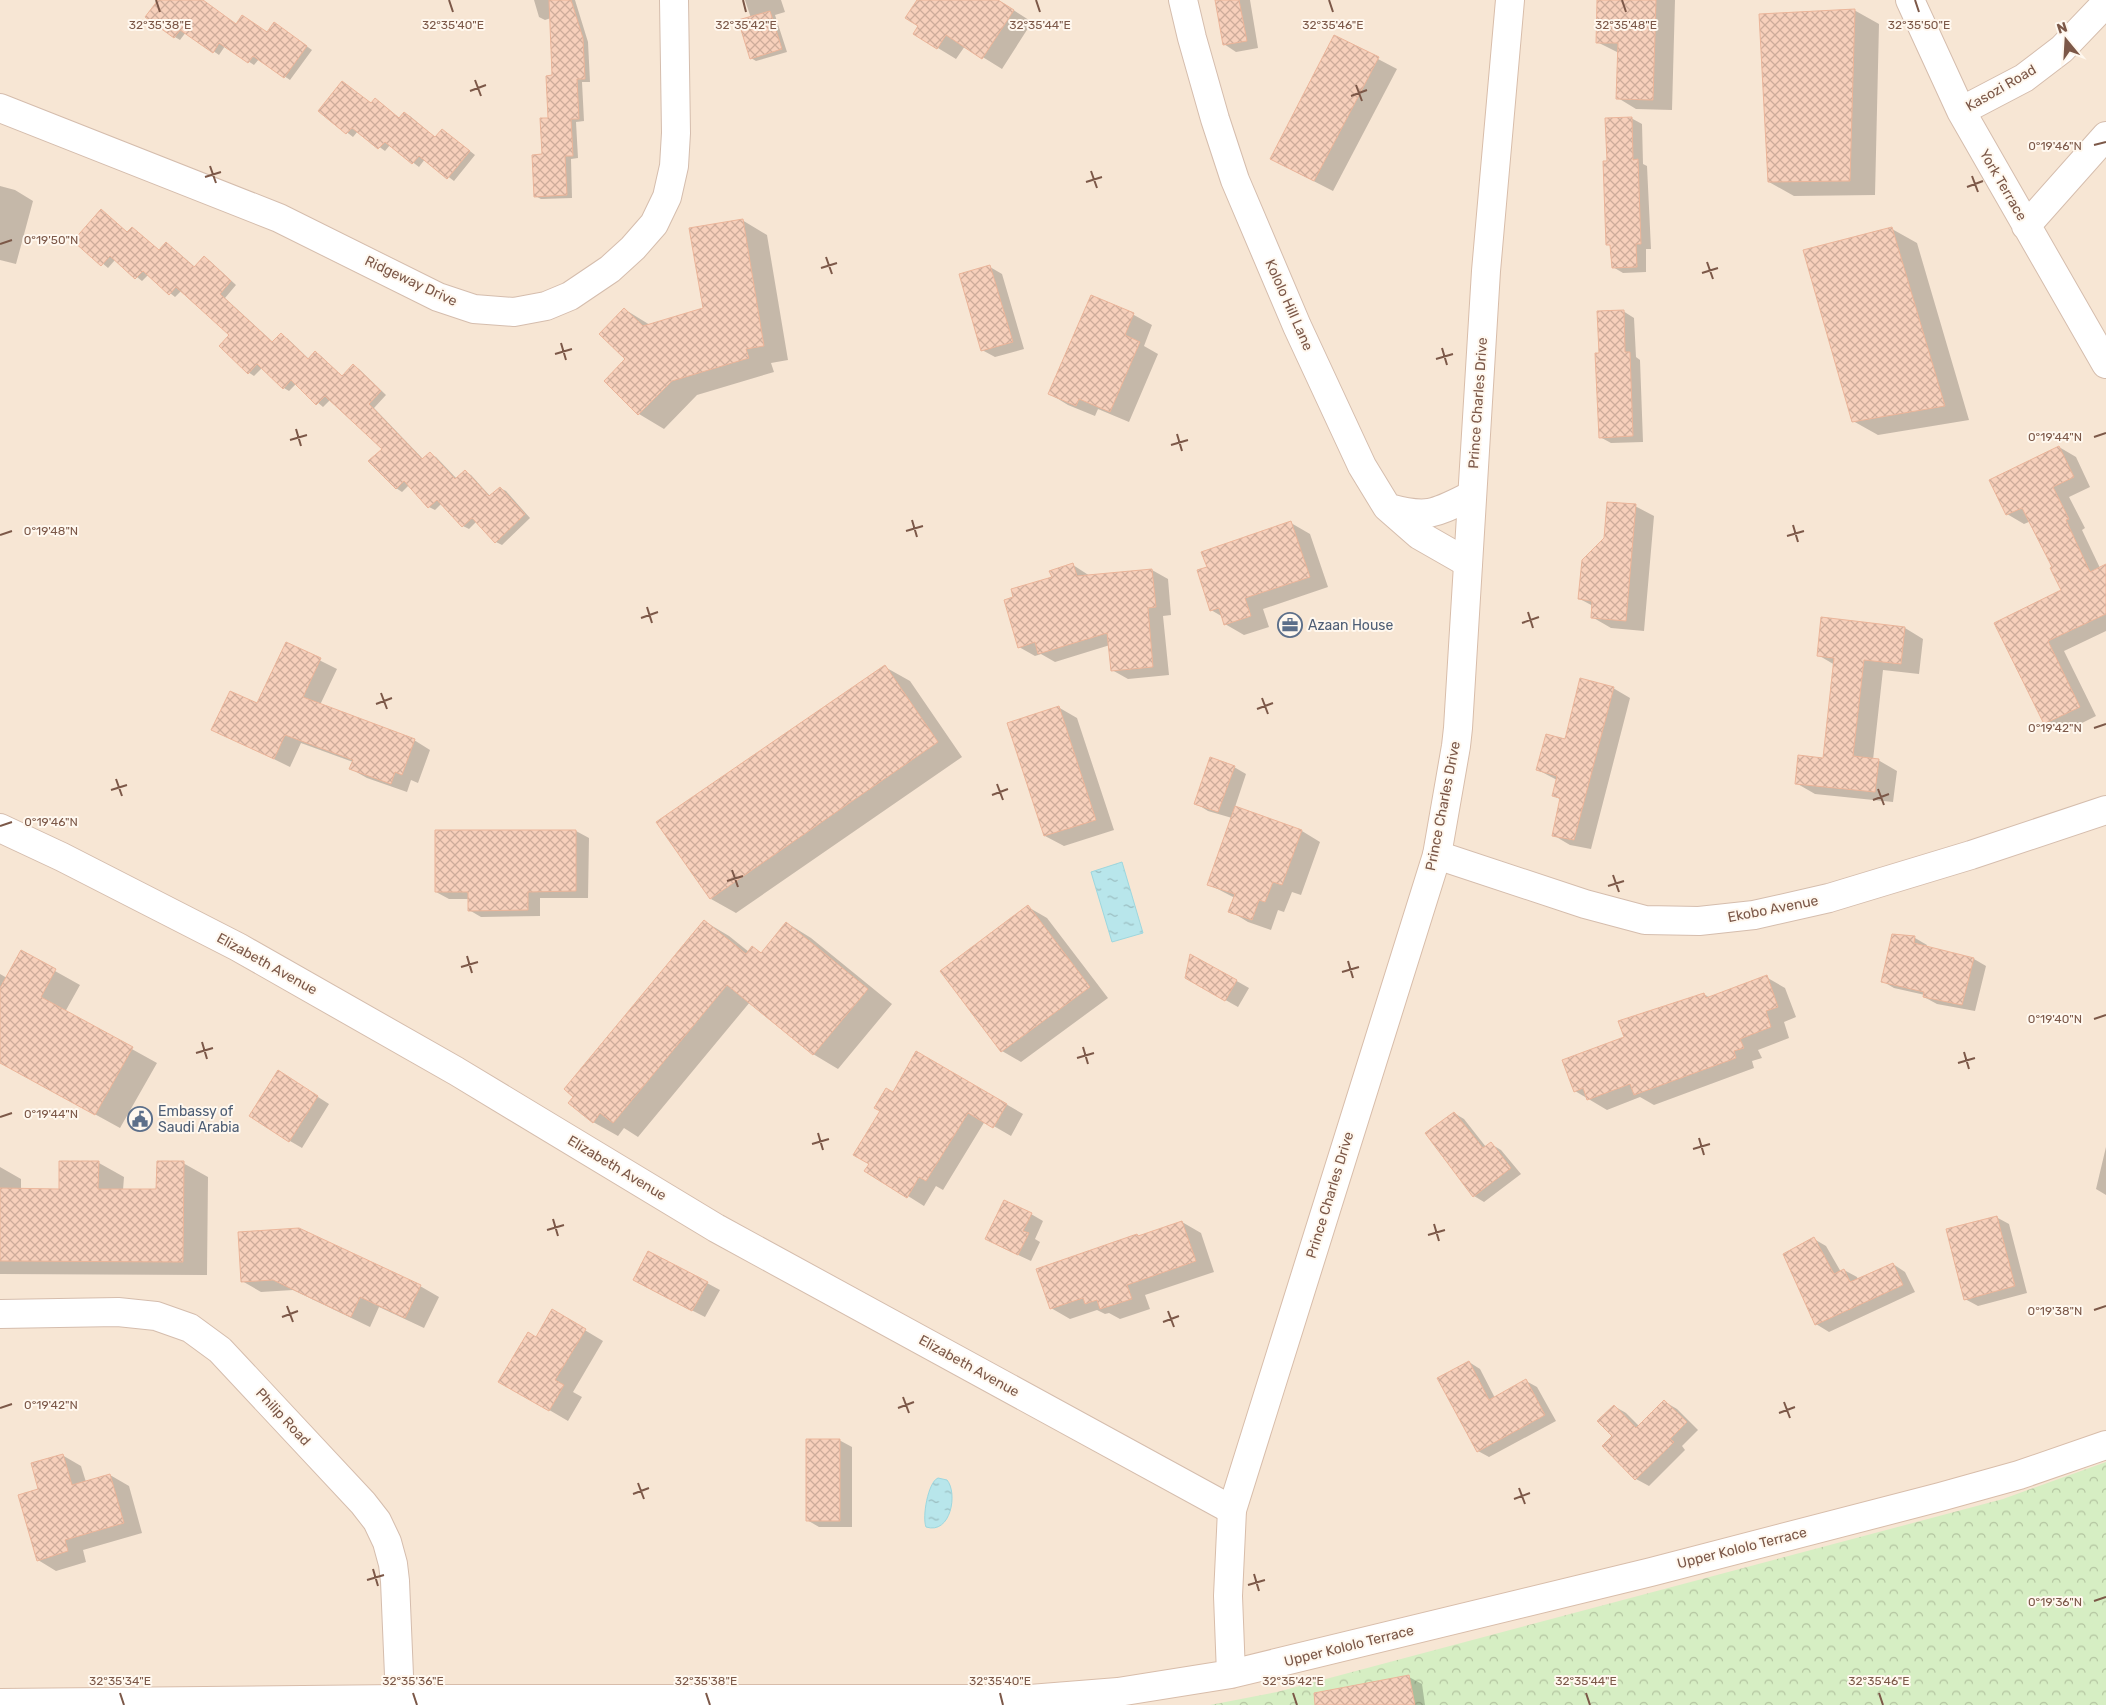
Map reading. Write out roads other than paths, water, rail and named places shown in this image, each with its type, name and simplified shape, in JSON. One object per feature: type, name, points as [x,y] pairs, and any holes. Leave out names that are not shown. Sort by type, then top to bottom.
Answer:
[{"type":"street","name":"Ridgeway Drive","points":[[0,108],[279,218],[438,297],[474,308],[514,312],[546,306],[570,296],[594,281],[633,248],[654,224],[667,197],[674,166],[676,133],[674,0]]},
{"type":"street","name":"Kololo Hill Lane","points":[[1184,0],[1214,119],[1235,180],[1297,326],[1362,466],[1387,508],[1419,535],[1468,564]]},
{"type":"street","name":"Prince Charles Drive","points":[[1231,1674],[1228,1596],[1232,1510],[1437,855],[1458,728],[1486,271],[1510,0]]},
{"type":"street","name":"York Terrace","points":[[1910,0],[1961,112],[2106,364]]},
{"type":"street","name":"Kasozi Road","points":[[1961,112],[2024,78],[2062,49],[2106,3]]},
{"type":"street","points":[[2026,226],[2106,136]]},
{"type":"street","points":[[1387,508],[1422,515],[1448,507],[1472,495]]},
{"type":"street","name":"Ekobo Avenue","points":[[1437,855],[1584,904],[1645,920],[1699,921],[1754,915],[1828,898],[1971,855],[2106,810]]},
{"type":"street","name":"Elizabeth Avenue","points":[[0,828],[62,857],[238,947],[456,1071],[716,1228],[1232,1510]]},
{"type":"street","name":"Philip Road","points":[[0,1314],[118,1312],[156,1316],[190,1328],[220,1350],[363,1503],[377,1521],[387,1542],[395,1581],[400,1699]]},
{"type":"street","name":"Upper Kololo Terrace","points":[[0,1703],[400,1699],[1030,1699],[1118,1692],[1231,1674],[1651,1572],[2019,1475],[2106,1445]]},
{"type":"water","points":[[1122,862],[1143,933],[1112,942],[1091,872]]},
{"type":"water","points":[[938,1478],[947,1480],[952,1494],[952,1503],[947,1519],[941,1525],[935,1528],[926,1527],[927,1500],[931,1486]]},
{"type":"place","name":"Azaan House","points":[[1290,625]]},
{"type":"place","name":"Embassy of Saudi Arabia","points":[[140,1119]]}]
